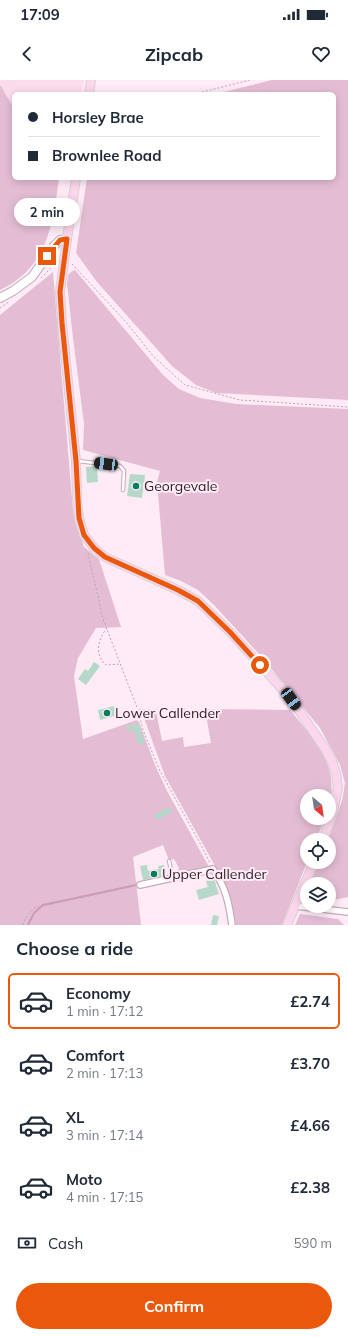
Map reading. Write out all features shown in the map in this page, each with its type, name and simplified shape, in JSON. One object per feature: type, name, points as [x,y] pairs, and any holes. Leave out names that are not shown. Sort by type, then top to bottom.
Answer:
[{"type":"main road","points":[[89,92],[91,80]]},
{"type":"main road","points":[[76,180],[60,292],[76,461],[79,518],[84,535],[94,548],[105,557],[178,590],[198,601],[230,632],[291,699],[324,747],[332,761],[336,774],[338,787],[334,807],[325,833]]},
{"type":"main road","points":[[0,298],[13,291],[32,277],[54,246],[60,240],[67,239]]},
{"type":"main road","points":[[287,925],[311,869]]},
{"type":"street","points":[[140,885],[213,869],[218,876],[228,901],[232,925]]},
{"type":"street","points":[[296,906],[348,912]]},
{"type":"lane","points":[[76,461],[120,466],[124,471],[123,490]]},
{"type":"lane","points":[[169,861],[171,878]]},
{"type":"path","points":[[202,92],[250,80]]},
{"type":"path","points":[[65,261],[71,263],[78,269],[126,322],[153,356],[185,385],[240,400],[348,407]]},
{"type":"path","points":[[88,550],[103,618],[138,710],[143,730],[160,771],[213,869]]},
{"type":"path","points":[[107,628],[99,640],[100,659],[106,665],[121,664]]},
{"type":"path","points":[[138,710],[184,709],[191,713]]},
{"type":"path","points":[[23,925],[26,917],[34,908],[140,885]]},
{"type":"shaded area","points":[[0,80],[84,80],[81,92],[12,92],[12,105],[0,86]]},
{"type":"shaded area","points":[[272,80],[348,80],[348,400],[216,393],[196,385],[172,366],[97,282],[76,253],[87,180],[336,180],[336,92],[224,92]]},
{"type":"shaded area","points":[[1,86],[12,105],[12,180],[59,180],[50,228],[38,257],[28,270],[16,281],[0,290]]},
{"type":"shaded area","points":[[75,270],[163,375],[179,389],[200,398],[236,404],[348,409],[348,897],[336,900],[336,877],[313,877],[316,869],[336,869],[336,833],[331,833],[333,825],[336,825],[336,818],[342,801],[345,783],[340,765],[320,728],[260,655],[215,606],[198,590],[165,575],[157,482],[160,471],[83,450],[84,424],[67,284],[68,275]]},
{"type":"shaded area","points":[[53,272],[73,511],[84,547],[99,559],[121,627],[96,628],[78,658],[74,676],[83,739],[136,720],[139,722],[155,765],[167,791],[209,867],[175,874],[179,868],[174,859],[169,860],[163,845],[133,857],[141,925],[0,925],[0,315]]},
{"type":"shaded area","points":[[205,709],[290,710],[316,743],[328,766],[332,789],[300,789],[300,825],[322,825],[319,833],[300,833],[300,869],[304,869],[282,925],[236,925],[231,899],[214,864],[165,776],[143,715],[156,711],[162,741],[183,737],[184,747],[211,743]]},
{"type":"shaded area","points":[[300,914],[338,919],[344,925],[295,925]]},
{"type":"building","points":[[97,466],[98,482],[87,483],[86,467]]},
{"type":"building","name":"Georgevale","points":[[130,474],[145,475],[142,498],[127,496]]},
{"type":"building","points":[[94,662],[100,666],[86,685],[78,679],[85,669],[88,671]]},
{"type":"building","name":"Lower Callender","points":[[114,706],[117,715],[100,720],[98,710]]},
{"type":"building","points":[[138,723],[145,743],[139,745],[134,730],[128,732],[126,727]]},
{"type":"building","points":[[169,807],[172,812],[157,820],[154,815]]},
{"type":"building","name":"Upper Callender","points":[[147,865],[148,871],[159,869],[158,866],[164,865],[166,875],[143,880],[140,866]]},
{"type":"building","points":[[214,879],[219,894],[199,900],[196,890],[208,887],[206,881]]},
{"type":"building","points":[[213,915],[219,916],[217,925],[211,925]]},
{"type":"waterway","points":[[28,925],[34,913],[43,905],[136,885]]},
{"type":"place","name":"Georgevale","points":[[136,486]]},
{"type":"place","name":"Lower Callender","points":[[107,713]]},
{"type":"place","name":"Upper Callender","points":[[154,874]]},
{"type":"route","points":[[47,256],[60,240],[67,239],[60,292],[76,461],[77,499],[79,518],[84,535],[94,548],[105,557],[178,590],[198,601],[230,632],[260,665]]}]
